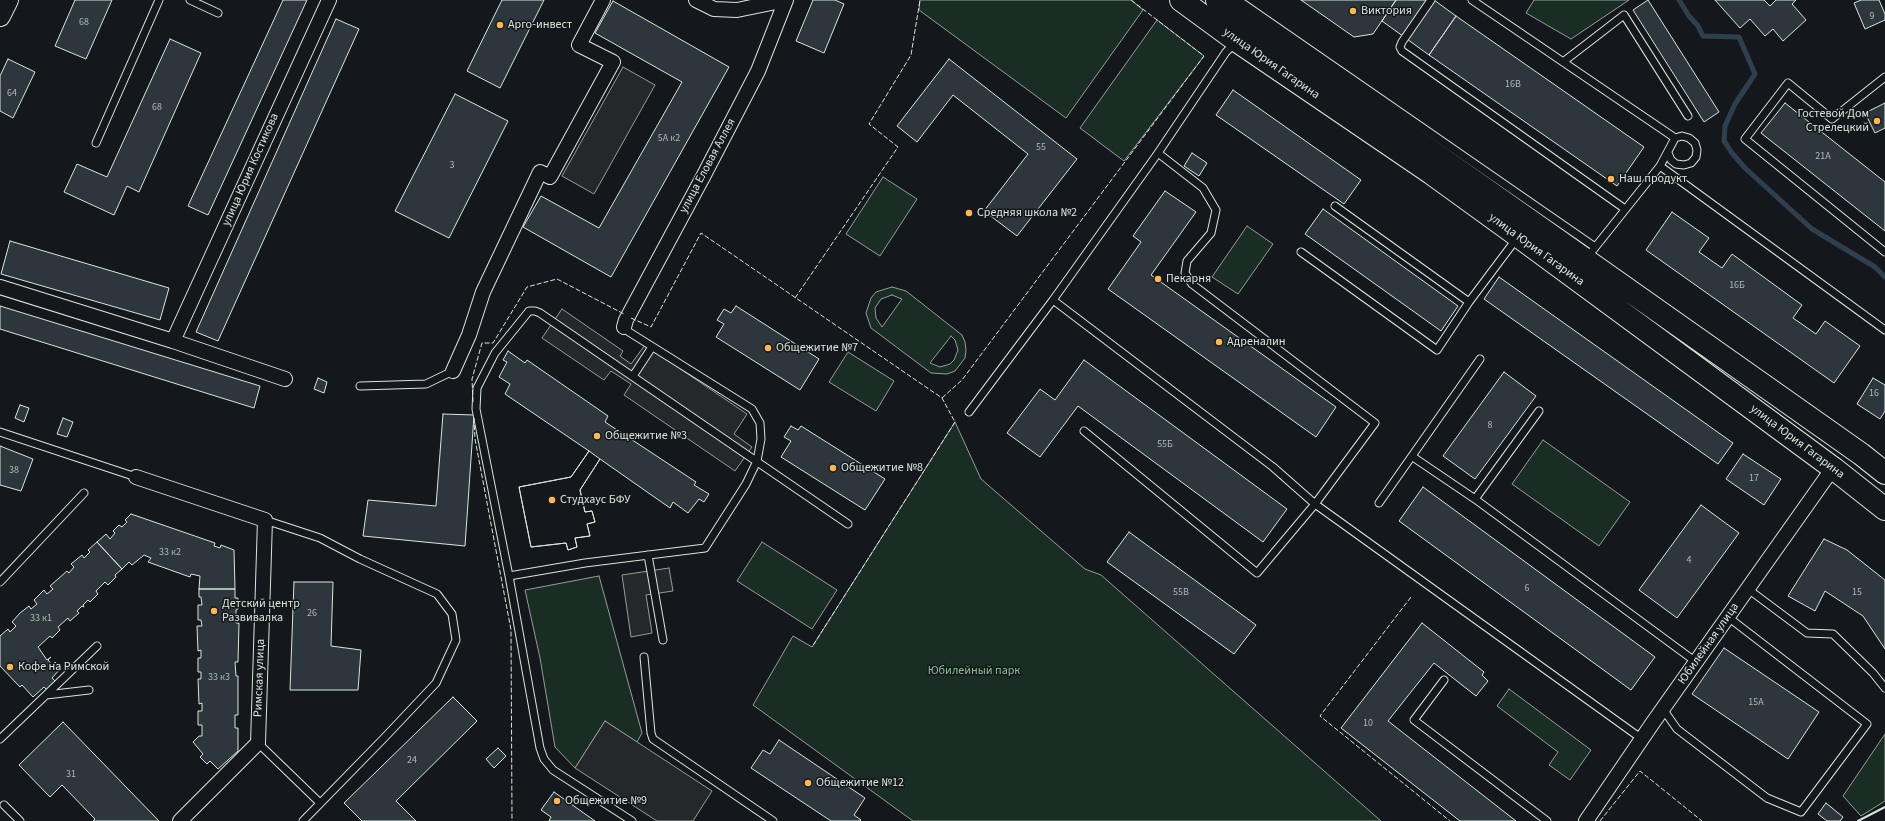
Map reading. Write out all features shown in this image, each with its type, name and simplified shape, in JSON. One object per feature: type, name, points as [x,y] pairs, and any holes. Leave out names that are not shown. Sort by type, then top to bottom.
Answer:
[{"type":"main road","points":[[0,16],[8,0]]},
{"type":"main road","name":"улица Юрия Гагарина","points":[[1181,0],[1237,41],[1431,173],[1833,468],[1885,509]]},
{"type":"main road","name":"улица Юрия Гагарина","points":[[1225,1],[1590,254],[1885,473]]},
{"type":"street","name":"улица Юрия Костикова","points":[[174,341],[329,0]]},
{"type":"street","points":[[453,372],[469,335],[483,292],[540,172],[550,177],[613,62],[579,46],[603,0]]},
{"type":"street","name":"улица Еловая Аллея","points":[[696,0],[714,8],[737,10],[786,0]]},
{"type":"street","name":"улица Еловая Аллея","points":[[624,327],[626,320],[758,71],[786,0]]},
{"type":"street","points":[[0,287],[174,341],[285,379]]},
{"type":"street","name":"Юбилейная улица","points":[[1586,821],[1642,738],[1833,468]]},
{"type":"street","points":[[136,477],[265,520]]},
{"type":"street","name":"Римская улица","points":[[258,743],[265,520]]},
{"type":"street","points":[[180,821],[258,743]]},
{"type":"lane","points":[[96,143],[159,0]]},
{"type":"lane","points":[[190,0],[218,13]]},
{"type":"lane","points":[[1431,0],[1402,42],[1400,47],[1402,51],[1625,209]]},
{"type":"lane","points":[[1472,0],[1675,138]]},
{"type":"lane","points":[[1563,62],[1624,15],[1688,116]]},
{"type":"lane","points":[[969,412],[1053,300],[1158,153],[1226,52],[1237,41]]},
{"type":"lane","points":[[1885,76],[1832,119],[1788,83],[1745,139],[1885,252]]},
{"type":"lane","points":[[1590,254],[1660,166],[1675,138],[1682,136],[1689,138],[1695,143],[1697,150],[1696,157],[1691,163],[1684,165],[1676,164],[1671,160],[1668,152]]},
{"type":"lane","points":[[1084,432],[1257,573],[1315,504],[1375,423],[1192,284],[1185,273],[1187,261],[1211,233],[1216,210],[1203,188],[1158,153]]},
{"type":"lane","points":[[1660,166],[1885,330]]},
{"type":"lane","points":[[1335,206],[1469,302]]},
{"type":"lane","points":[[1301,252],[1437,350],[1469,302],[1518,236]]},
{"type":"lane","points":[[1053,300],[1272,466],[1315,504],[1642,738]]},
{"type":"lane","points":[[632,821],[553,770],[544,760],[540,748],[509,576],[476,409],[477,388],[494,353],[529,311],[535,311],[633,376],[848,524]]},
{"type":"lane","points":[[509,576],[705,548],[746,484],[757,461],[761,440],[760,423],[752,409],[628,332],[624,327]]},
{"type":"lane","points":[[633,376],[652,347]]},
{"type":"lane","points":[[1380,503],[1480,359]]},
{"type":"lane","points":[[360,386],[426,384],[453,372]]},
{"type":"lane","points":[[1475,499],[1538,411]]},
{"type":"lane","points":[[0,432],[136,477]]},
{"type":"lane","points":[[1413,457],[1475,499],[1696,662]]},
{"type":"lane","points":[[0,582],[84,493]]},
{"type":"lane","points":[[265,520],[320,538],[360,559],[437,594],[452,614],[456,640],[436,683],[385,738],[303,821]]},
{"type":"lane","points":[[648,555],[662,640]]},
{"type":"lane","points":[[1748,589],[1807,633],[1833,634],[1873,673],[1885,688]]},
{"type":"lane","points":[[1663,709],[1677,729],[1767,798],[1801,812],[1867,724],[1728,617]]},
{"type":"lane","points":[[0,739],[97,646]]},
{"type":"lane","points":[[644,657],[651,733],[653,739],[773,821]]},
{"type":"lane","points":[[1444,680],[1414,720],[1547,821]]},
{"type":"lane","points":[[46,695],[89,690]]},
{"type":"lane","points":[[258,743],[320,803]]},
{"type":"lane","points":[[4,804],[20,821]]},
{"type":"green space","points":[[920,0],[1131,0],[1143,10],[1066,118],[919,10]]},
{"type":"green space","points":[[1534,0],[1629,0],[1571,39],[1526,13]]},
{"type":"green space","points":[[1157,20],[1204,56],[1124,161],[1080,128]]},
{"type":"green space","points":[[883,177],[917,199],[880,256],[846,234]]},
{"type":"green space","points":[[1247,226],[1273,244],[1238,294],[1212,277]]},
{"type":"green space","points":[[892,287],[906,291],[962,335],[965,342],[965,358],[955,371],[947,374],[931,373],[871,328],[866,313],[871,298],[876,292]],"holes":[[[892,295],[902,299],[882,327],[876,318],[875,308],[881,299]],[[951,336],[955,340],[958,350],[954,360],[950,364],[940,367],[930,363]]]},
{"type":"green space","points":[[848,352],[894,381],[876,411],[829,382]]},
{"type":"green space","name":"Юбилейный парк","points":[[955,422],[981,479],[1085,569],[1101,575],[1381,821],[913,821],[753,705],[793,636],[812,647]]},
{"type":"green space","points":[[1543,440],[1630,502],[1599,546],[1512,484]]},
{"type":"green space","points":[[762,542],[837,590],[812,629],[737,581]]},
{"type":"green space","points":[[599,576],[642,733],[637,742],[605,721],[575,768],[555,747],[540,658],[525,590]]},
{"type":"green space","points":[[1509,689],[1591,750],[1570,780],[1549,765],[1558,752],[1497,706]]},
{"type":"green space","points":[[1885,734],[1885,801],[1861,816],[1843,796]]},
{"type":"shaded area","points":[[623,67],[655,85],[594,194],[562,176]]},
{"type":"shaded area","points":[[562,309],[623,351],[620,356],[631,364],[645,345],[747,414],[734,434],[752,447],[735,471],[624,395],[631,384],[611,371],[604,380],[542,338]]},
{"type":"shaded area","points":[[669,568],[673,591],[646,595],[652,633],[631,637],[622,575]]},
{"type":"shaded area","points":[[605,721],[712,791],[693,821],[657,821],[575,768]]},
{"type":"building","points":[[75,0],[112,0],[86,59],[55,46]]},
{"type":"building","points":[[283,0],[307,0],[208,215],[188,206]]},
{"type":"building","points":[[502,0],[544,0],[500,88],[467,71]]},
{"type":"building","points":[[813,0],[835,0],[844,4],[824,53],[796,41]]},
{"type":"building","name":"Виктория","points":[[1301,0],[1396,0],[1373,34],[1354,37]]},
{"type":"building","points":[[1396,0],[1434,0],[1456,16],[1429,55],[1382,21]]},
{"type":"building","points":[[1648,0],[1719,112],[1704,122],[1633,10]]},
{"type":"building","points":[[1715,0],[1764,0],[1770,6],[1776,0],[1796,0],[1792,4],[1806,20],[1783,41],[1773,29],[1765,36],[1750,19],[1740,28]]},
{"type":"building","points":[[1861,0],[1879,0],[1885,14],[1885,20],[1865,29],[1854,3]]},
{"type":"building","points":[[613,1],[729,67],[611,277],[523,227],[541,196],[599,228],[682,82],[595,33]]},
{"type":"building","points":[[1456,16],[1644,147],[1617,186],[1429,55]]},
{"type":"building","points":[[336,19],[359,29],[218,341],[196,332]]},
{"type":"building","points":[[170,39],[201,53],[139,192],[127,186],[114,215],[64,192],[77,164],[107,177]]},
{"type":"building","points":[[8,59],[35,72],[13,118],[0,111],[0,76]]},
{"type":"building","points":[[949,59],[1077,159],[1017,236],[984,211],[1028,154],[953,95],[917,142],[897,126]]},
{"type":"building","points":[[1233,90],[1361,180],[1344,204],[1216,115]]},
{"type":"building","points":[[455,94],[508,121],[449,238],[395,211]]},
{"type":"building","points":[[1785,103],[1885,182],[1885,231],[1761,133]]},
{"type":"building","name":"Гостевой Дом Стрелецкий","points":[[1885,103],[1885,128],[1875,133],[1865,113]]},
{"type":"building","points":[[1192,153],[1207,163],[1199,176],[1184,166]]},
{"type":"building","points":[[1165,191],[1196,212],[1151,275],[1336,407],[1316,437],[1108,289],[1141,242],[1133,236]]},
{"type":"building","points":[[1323,209],[1458,306],[1441,331],[1305,234]]},
{"type":"building","points":[[1672,212],[1709,238],[1699,252],[1722,268],[1732,254],[1802,305],[1793,318],[1816,334],[1825,321],[1860,346],[1834,383],[1646,250]]},
{"type":"building","points":[[10,241],[169,288],[160,320],[1,274]]},
{"type":"building","points":[[1499,277],[1733,443],[1718,464],[1484,299]]},
{"type":"building","points":[[0,306],[260,386],[254,408],[0,329]]},
{"type":"building","name":"Общежитие №7","points":[[736,306],[819,359],[800,390],[716,337],[724,324],[717,320],[724,309],[731,313]]},
{"type":"building","name":"Общежитие №3","points":[[508,351],[525,363],[527,360],[608,416],[605,422],[696,482],[694,485],[709,494],[704,502],[699,499],[688,513],[673,502],[670,508],[600,459],[580,490],[585,512],[592,511],[595,522],[587,524],[590,536],[575,538],[577,547],[568,550],[566,543],[531,547],[519,487],[571,477],[589,451],[505,394],[510,384],[499,377],[507,362],[503,360]]},
{"type":"building","points":[[1084,360],[1287,509],[1263,542],[1078,406],[1040,457],[1007,433],[1040,389],[1055,400]]},
{"type":"building","points":[[1504,372],[1536,396],[1475,479],[1443,456]]},
{"type":"building","points":[[318,378],[327,382],[324,393],[314,389]]},
{"type":"building","points":[[1873,378],[1885,385],[1885,411],[1880,419],[1857,404]]},
{"type":"building","points":[[20,405],[29,408],[24,422],[15,418]]},
{"type":"building","points":[[443,414],[474,415],[465,546],[363,536],[368,500],[436,506]]},
{"type":"building","points":[[63,418],[73,422],[67,437],[57,434]]},
{"type":"building","name":"Общежитие №8","points":[[791,426],[798,430],[801,426],[885,479],[865,510],[781,457],[791,441],[784,437]]},
{"type":"building","points":[[0,446],[33,459],[21,491],[0,485]]},
{"type":"building","name":"Студхаус БФУ","points":[[589,451],[600,459],[580,490],[585,512],[592,511],[595,522],[587,524],[590,536],[575,538],[577,547],[568,550],[566,543],[531,547],[519,487],[571,477]]},
{"type":"building","points":[[1743,454],[1781,479],[1764,505],[1726,479]]},
{"type":"building","points":[[1423,487],[1655,657],[1631,690],[1399,521]]},
{"type":"building","points":[[1701,505],[1739,533],[1677,618],[1639,590]]},
{"type":"building","points":[[131,514],[215,543],[214,546],[220,548],[221,545],[234,550],[235,589],[199,589],[200,576],[191,574],[190,577],[148,562],[151,558],[144,555],[132,565],[129,562],[122,569],[97,542],[106,534],[110,539],[115,533],[113,531],[119,525],[122,527],[127,522],[125,520]]},
{"type":"building","points":[[1129,532],[1256,625],[1234,654],[1107,562]]},
{"type":"building","points":[[1824,539],[1847,550],[1885,580],[1885,649],[1863,616],[1825,591],[1815,611],[1788,596]]},
{"type":"building","points":[[97,542],[122,569],[115,575],[116,577],[108,585],[105,582],[96,591],[98,594],[90,602],[88,600],[83,605],[84,607],[82,606],[77,611],[79,613],[70,621],[68,618],[58,627],[60,630],[52,638],[50,636],[38,647],[47,660],[51,657],[48,660],[52,665],[55,662],[61,668],[52,678],[55,681],[47,690],[44,687],[33,697],[22,685],[20,687],[0,666],[0,636],[8,629],[10,632],[16,626],[12,622],[20,613],[29,606],[31,609],[37,604],[34,600],[44,590],[47,594],[53,589],[50,586],[67,571],[69,573],[74,567],[71,564],[82,555],[84,558],[90,552],[88,550]]},
{"type":"building","points":[[294,582],[333,582],[331,646],[361,650],[358,690],[290,690]]},
{"type":"building","points":[[199,589],[235,589],[235,598],[238,598],[236,623],[239,623],[238,662],[235,662],[236,676],[238,676],[238,715],[235,715],[235,728],[238,728],[238,751],[218,769],[210,761],[207,764],[200,757],[203,754],[193,742],[199,736],[202,736],[202,725],[198,725],[198,711],[202,711],[202,703],[199,704],[198,679],[201,679],[201,672],[198,672],[198,658],[201,658],[201,650],[198,651],[197,626],[202,626],[201,620],[198,620],[198,605],[202,605],[201,597],[199,597]]},
{"type":"building","points":[[1422,623],[1484,672],[1482,675],[1488,681],[1476,696],[1434,663],[1388,721],[1516,821],[1460,821],[1341,728]]},
{"type":"building","points":[[1724,648],[1819,712],[1788,759],[1692,694]]},
{"type":"building","points":[[453,697],[477,721],[396,801],[416,821],[362,821],[344,803]]},
{"type":"building","points":[[63,722],[159,821],[93,821],[95,819],[62,785],[50,797],[19,765]]},
{"type":"building","name":"Общежитие №12","points":[[779,740],[865,798],[854,815],[861,820],[831,821],[751,768],[763,750],[770,754]]},
{"type":"building","points":[[498,748],[506,756],[494,768],[486,759]]},
{"type":"building","name":"Общежитие №9","points":[[554,792],[595,821],[549,821],[551,817],[541,810]]},
{"type":"building","points":[[1826,803],[1843,817],[1840,821],[1827,821],[1818,814]]},
{"type":"waterway","points":[[1679,0],[1689,16],[1698,26],[1703,36],[1739,37],[1755,74],[1735,104],[1725,126],[1724,141],[1732,153],[1745,168],[1812,229],[1875,267],[1885,277]]},
{"type":"fence","points":[[795,298],[898,147],[869,124],[911,55],[920,0]]},
{"type":"fence","points":[[942,398],[962,380],[1204,56],[1131,0]]},
{"type":"fence","points":[[631,318],[651,327],[701,233],[942,398],[955,422],[812,647]]},
{"type":"fence","points":[[473,402],[472,379],[482,343],[493,343],[527,287],[557,279],[624,314]]},
{"type":"fence","points":[[474,418],[475,439],[511,630],[512,821]]},
{"type":"fence","points":[[1411,597],[1320,716],[1450,821]]},
{"type":"fence","points":[[1600,821],[1640,771],[1702,821]]},
{"type":"wall","points":[[1858,821],[1885,807]]},
{"type":"place","name":"Виктория","points":[[1353,11]]},
{"type":"place","name":"Арго-инвест","points":[[500,25]]},
{"type":"place","name":"Гостевой Дом Стрелецкий","points":[[1877,121]]},
{"type":"place","name":"Наш продукт","points":[[1611,179]]},
{"type":"place","name":"Средняя школа №2","points":[[969,213]]},
{"type":"place","name":"Пекарня","points":[[1158,279]]},
{"type":"place","name":"Адреналин","points":[[1219,342]]},
{"type":"place","name":"Общежитие №7","points":[[768,348]]},
{"type":"place","name":"Общежитие №3","points":[[597,436]]},
{"type":"place","name":"Общежитие №8","points":[[833,468]]},
{"type":"place","name":"Студхаус БФУ","points":[[552,500]]},
{"type":"place","name":"Детский центр Развивалка","points":[[214,611]]},
{"type":"place","name":"Кофе на Римской","points":[[10,667]]},
{"type":"place","name":"Общежитие №12","points":[[808,783]]},
{"type":"place","name":"Общежитие №9","points":[[557,801]]}]
